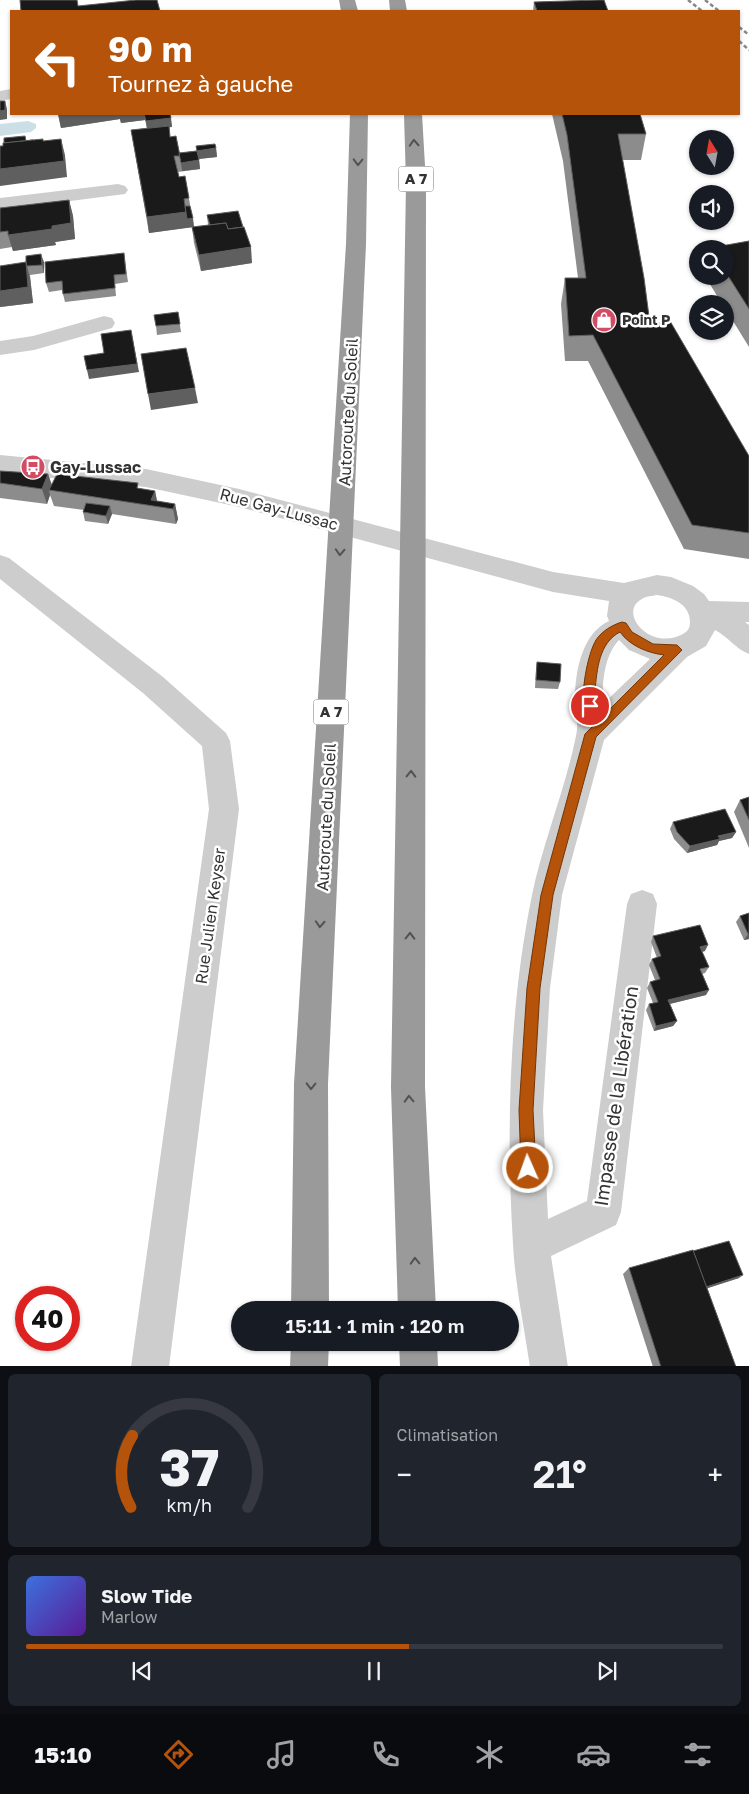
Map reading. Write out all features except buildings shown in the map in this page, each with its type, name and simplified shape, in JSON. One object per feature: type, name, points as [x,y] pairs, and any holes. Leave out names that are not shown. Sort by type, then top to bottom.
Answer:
[{"type":"highway","name":"Autoroute du Soleil","points":[[310,1301],[311,1084],[356,244],[359,115]]},
{"type":"highway","name":"A 7","points":[[413,115],[416,183],[408,1087],[417,1301]]},
{"type":"highway","points":[[310,1351],[310,1366]]},
{"type":"highway","points":[[418,1351],[419,1366]]},
{"type":"street","points":[[0,204],[118,190]]},
{"type":"street","points":[[0,348],[34,343],[104,323]]},
{"type":"street","name":"Rue Gay-Lussac","points":[[0,464],[146,478],[239,498],[542,578],[595,606],[623,612]]},
{"type":"street","name":"Rue Julien Keyser","points":[[0,565],[153,685],[216,741],[224,809],[150,1366]]},
{"type":"street","points":[[549,1366],[531,1246],[526,1110],[534,988],[547,895],[591,734],[589,692],[594,660],[600,643],[623,612],[646,586],[668,586],[689,595],[701,611],[704,626],[591,734]]},
{"type":"street","points":[[701,611],[749,612]]},
{"type":"street","points":[[701,611],[728,625],[746,638],[749,643]]},
{"type":"street","points":[[623,612],[628,636],[650,648],[664,651],[687,644],[749,650]]},
{"type":"street","name":"Impasse de la Libération","points":[[531,1246],[603,1212],[642,904]]},
{"type":"shaded area","points":[[28,121],[36,124],[36,128],[31,132],[0,136],[0,124]]},
{"type":"railway","points":[[688,0],[701,10]]},
{"type":"railway","points":[[705,0],[718,10]]},
{"type":"railway","points":[[740,28],[749,35]]},
{"type":"railway","points":[[740,42],[749,50]]},
{"type":"place","name":"Point P","points":[[604,320]]},
{"type":"place","name":"Gay-Lussac","points":[[33,467]]},
{"type":"route","points":[[528,1168],[526,1110],[534,988],[547,895],[591,734],[677,650],[664,651],[650,648],[628,636],[622,626],[610,632],[600,643],[594,660],[589,692],[590,706]]}]
